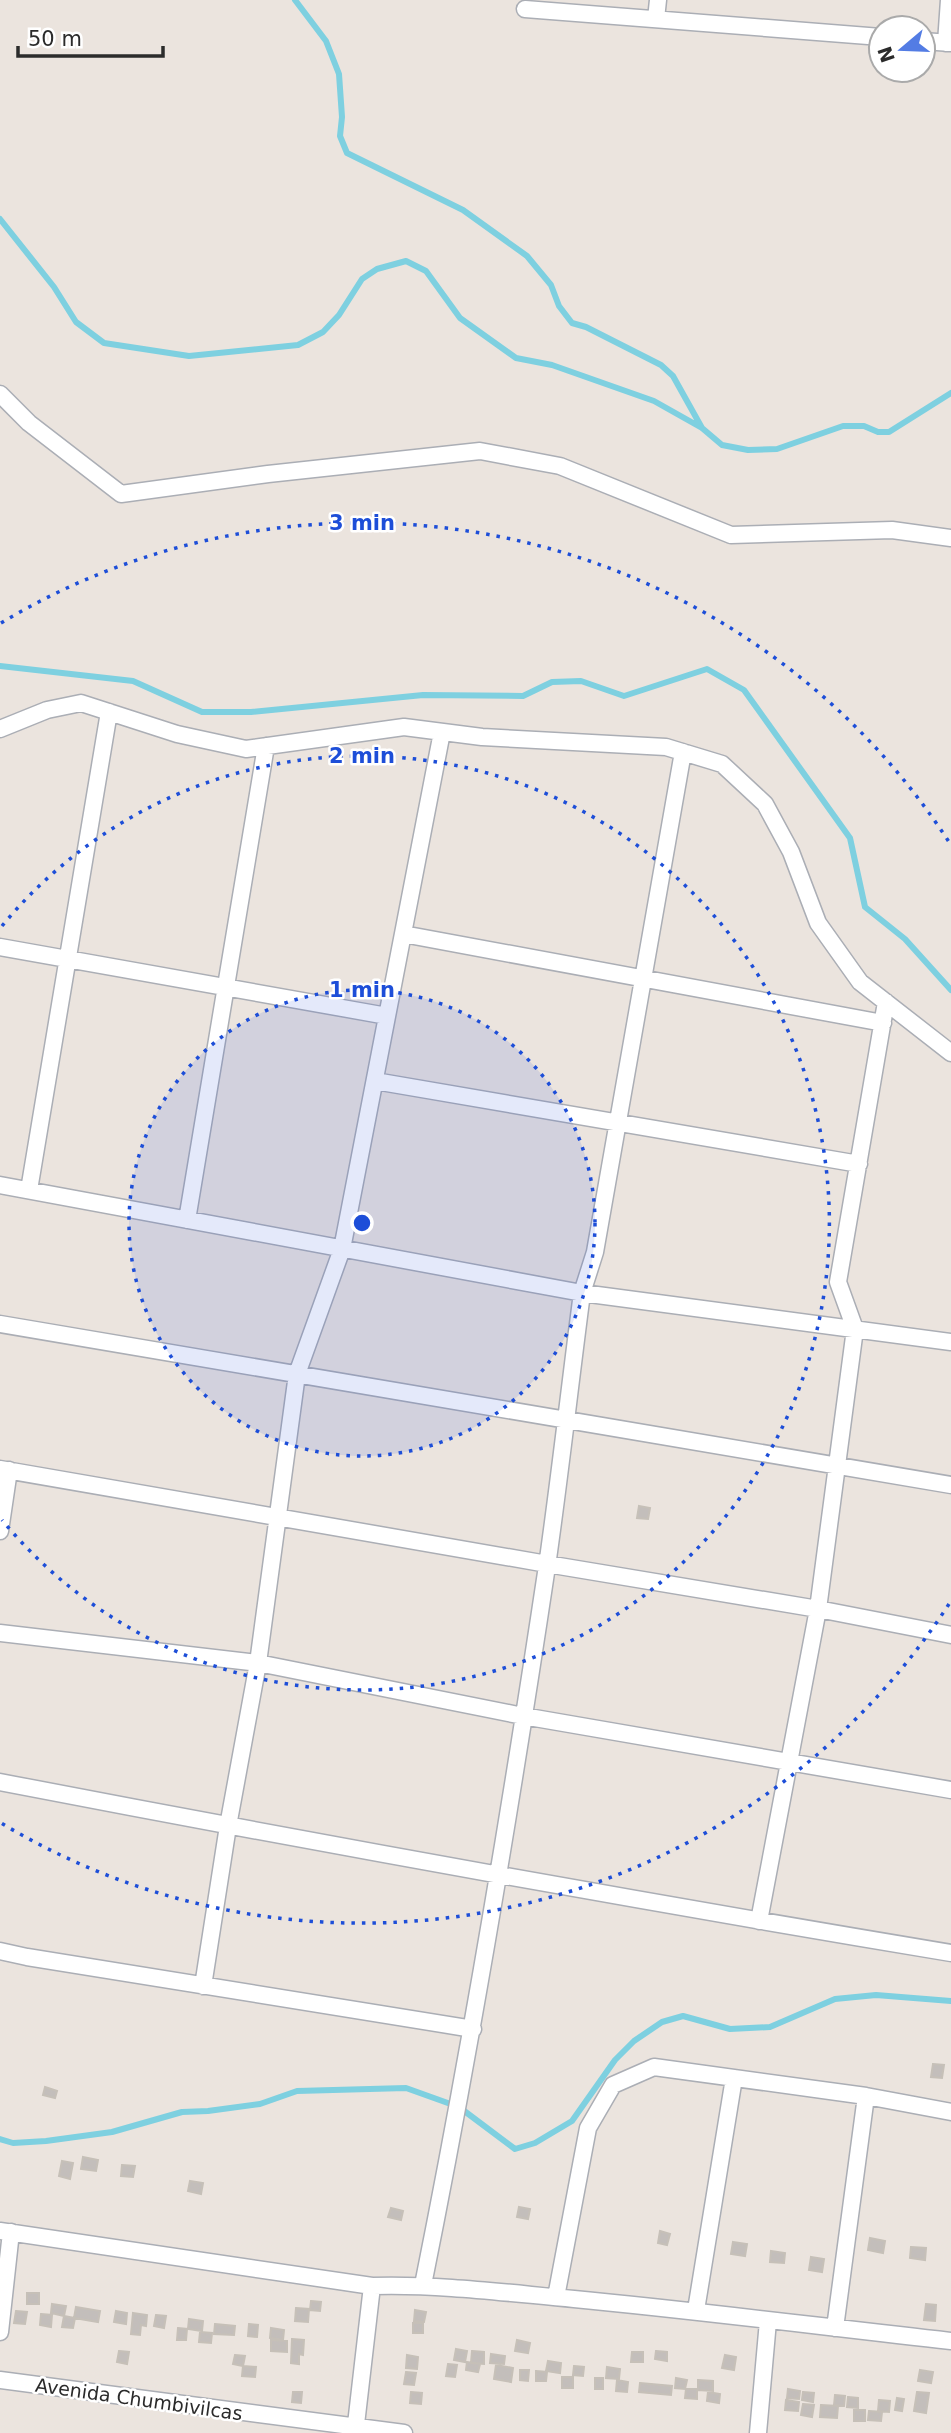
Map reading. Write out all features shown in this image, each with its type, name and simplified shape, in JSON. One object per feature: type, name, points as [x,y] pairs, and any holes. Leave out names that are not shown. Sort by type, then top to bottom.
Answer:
[{"type":"street","points":[[656,19],[658,0]]},
{"type":"street","points":[[949,0],[949,43]]},
{"type":"street","points":[[525,9],[867,36]]},
{"type":"street","points":[[0,394],[29,423],[121,494],[268,474],[480,451],[560,467],[731,535],[892,530],[951,538]]},
{"type":"street","points":[[0,729],[47,710],[81,703],[177,734],[246,749],[404,727],[482,737],[666,747],[722,764],[765,804],[791,852],[818,923],[860,982],[951,1053]]},
{"type":"street","points":[[29,1190],[109,712]]},
{"type":"street","points":[[203,1986],[228,1826],[258,1663],[297,1374],[342,1249],[442,732]]},
{"type":"street","points":[[187,1220],[265,746]]},
{"type":"street","points":[[423,2285],[473,2029],[547,1564],[582,1293],[595,1252],[683,752]]},
{"type":"street","points":[[403,934],[883,1023]]},
{"type":"street","points":[[0,947],[387,1016]]},
{"type":"street","points":[[759,1921],[818,1609],[855,1329],[838,1282],[886,1002]]},
{"type":"street","points":[[375,1081],[859,1164]]},
{"type":"street","points":[[0,1185],[582,1293],[951,1342]]},
{"type":"street","points":[[0,1324],[951,1485]]},
{"type":"street","points":[[0,1531],[4,1469],[818,1609],[951,1635]]},
{"type":"street","points":[[0,1633],[258,1663],[523,1716],[951,1790]]},
{"type":"street","points":[[0,1782],[228,1826],[951,1953]]},
{"type":"street","points":[[0,1951],[473,2029]]},
{"type":"street","points":[[556,2297],[588,2128],[614,2085],[654,2067],[866,2096],[951,2112]]},
{"type":"street","points":[[696,2311],[734,2078]]},
{"type":"street","points":[[835,2328],[866,2096]]},
{"type":"street","points":[[0,2332],[6,2231],[372,2286],[423,2285],[556,2297],[951,2341]]},
{"type":"street","points":[[355,2430],[372,2286]]},
{"type":"street","points":[[758,2433],[768,2321]]},
{"type":"street","name":"Avenida Chumbivilcas","points":[[0,2380],[355,2430],[404,2433]]},
{"type":"building","points":[[639,1506],[650,1508],[648,1519],[637,1518]]},
{"type":"building","points":[[933,2064],[944,2065],[942,2078],[931,2077]]},
{"type":"building","points":[[45,2087],[57,2091],[55,2098],[43,2095]]},
{"type":"building","points":[[83,2157],[98,2160],[96,2171],[81,2169]]},
{"type":"building","points":[[62,2161],[73,2163],[70,2179],[59,2176]]},
{"type":"building","points":[[122,2165],[135,2166],[133,2177],[121,2176]]},
{"type":"building","points":[[190,2181],[203,2183],[201,2194],[188,2191]]},
{"type":"building","points":[[519,2207],[530,2209],[528,2219],[517,2217]]},
{"type":"building","points":[[391,2208],[403,2211],[401,2220],[388,2217]]},
{"type":"building","points":[[660,2231],[670,2234],[667,2245],[658,2243]]},
{"type":"building","points":[[870,2238],[885,2241],[883,2253],[868,2250]]},
{"type":"building","points":[[733,2242],[747,2244],[745,2256],[731,2254]]},
{"type":"building","points":[[911,2247],[926,2248],[925,2260],[910,2258]]},
{"type":"building","points":[[771,2251],[785,2253],[784,2263],[770,2262]]},
{"type":"building","points":[[811,2257],[824,2259],[822,2272],[809,2270]]},
{"type":"building","points":[[27,2293],[39,2293],[39,2304],[27,2304]]},
{"type":"building","points":[[311,2301],[321,2302],[320,2311],[310,2310]]},
{"type":"building","points":[[52,2304],[66,2306],[64,2316],[51,2313]]},
{"type":"building","points":[[926,2304],[936,2305],[935,2321],[924,2320]]},
{"type":"building","points":[[76,2307],[100,2311],[98,2322],[74,2318]]},
{"type":"building","points":[[296,2308],[309,2309],[308,2322],[295,2321]]},
{"type":"building","points":[[415,2310],[426,2312],[424,2322],[414,2321]]},
{"type":"building","points":[[16,2311],[27,2312],[25,2324],[14,2323]]},
{"type":"building","points":[[116,2311],[127,2313],[126,2324],[114,2322]]},
{"type":"building","points":[[133,2313],[147,2315],[146,2326],[141,2325],[140,2335],[131,2334]]},
{"type":"building","points":[[41,2314],[52,2315],[51,2327],[40,2325]]},
{"type":"building","points":[[156,2315],[166,2316],[164,2328],[154,2326]]},
{"type":"building","points":[[64,2316],[75,2318],[73,2328],[62,2327]]},
{"type":"building","points":[[189,2319],[203,2321],[202,2331],[188,2329]]},
{"type":"building","points":[[413,2323],[423,2323],[423,2333],[413,2333]]},
{"type":"building","points":[[215,2324],[235,2326],[234,2335],[214,2334]]},
{"type":"building","points":[[249,2324],[258,2325],[257,2337],[248,2336]]},
{"type":"building","points":[[178,2328],[187,2329],[186,2340],[177,2340]]},
{"type":"building","points":[[271,2328],[284,2330],[283,2340],[270,2338]]},
{"type":"building","points":[[200,2332],[212,2333],[211,2343],[199,2342]]},
{"type":"building","points":[[292,2339],[304,2340],[299,2364],[291,2363]]},
{"type":"building","points":[[271,2340],[287,2341],[287,2352],[271,2351]]},
{"type":"building","points":[[517,2340],[530,2343],[528,2353],[515,2351]]},
{"type":"building","points":[[456,2349],[467,2351],[465,2362],[454,2360]]},
{"type":"building","points":[[119,2351],[129,2352],[127,2364],[117,2362]]},
{"type":"building","points":[[472,2351],[484,2352],[484,2364],[471,2363]]},
{"type":"building","points":[[656,2351],[667,2352],[667,2361],[655,2359]]},
{"type":"building","points":[[632,2352],[643,2352],[643,2362],[631,2362]]},
{"type":"building","points":[[491,2354],[505,2356],[504,2364],[490,2363]]},
{"type":"building","points":[[235,2355],[245,2356],[243,2366],[233,2364]]},
{"type":"building","points":[[407,2355],[418,2357],[417,2369],[406,2368]]},
{"type":"building","points":[[725,2355],[736,2357],[734,2370],[722,2368]]},
{"type":"building","points":[[548,2361],[561,2363],[560,2373],[546,2371]]},
{"type":"building","points":[[467,2362],[480,2364],[478,2372],[466,2370]]},
{"type":"building","points":[[448,2364],[457,2365],[455,2377],[446,2376]]},
{"type":"building","points":[[496,2365],[513,2368],[511,2382],[494,2379]]},
{"type":"building","points":[[243,2366],[256,2367],[255,2377],[242,2376]]},
{"type":"building","points":[[574,2366],[584,2367],[583,2376],[573,2375]]},
{"type":"building","points":[[607,2367],[620,2369],[619,2379],[606,2378]]},
{"type":"building","points":[[520,2370],[529,2370],[528,2381],[520,2380]]},
{"type":"building","points":[[920,2370],[933,2372],[931,2383],[918,2381]]},
{"type":"building","points":[[536,2371],[547,2372],[546,2381],[536,2381]]},
{"type":"building","points":[[406,2372],[416,2373],[414,2385],[404,2384]]},
{"type":"building","points":[[562,2377],[573,2377],[573,2388],[562,2388]]},
{"type":"building","points":[[595,2378],[603,2378],[603,2389],[595,2389]]},
{"type":"building","points":[[676,2378],[687,2380],[685,2389],[675,2388]]},
{"type":"building","points":[[617,2380],[628,2382],[627,2392],[616,2391]]},
{"type":"building","points":[[698,2380],[713,2381],[713,2391],[698,2390]]},
{"type":"building","points":[[640,2383],[672,2386],[671,2395],[639,2392]]},
{"type":"building","points":[[686,2389],[697,2389],[697,2399],[685,2398]]},
{"type":"building","points":[[788,2389],[800,2391],[799,2399],[787,2398]]},
{"type":"building","points":[[293,2392],[302,2392],[301,2403],[292,2402]]},
{"type":"building","points":[[411,2392],[422,2393],[421,2404],[410,2403]]},
{"type":"building","points":[[708,2392],[720,2394],[719,2403],[707,2401]]},
{"type":"building","points":[[803,2392],[814,2393],[813,2402],[802,2400]]},
{"type":"building","points":[[917,2392],[929,2393],[926,2413],[914,2411]]},
{"type":"building","points":[[835,2395],[845,2396],[844,2406],[834,2405]]},
{"type":"building","points":[[848,2397],[858,2398],[858,2408],[847,2407]]},
{"type":"building","points":[[897,2398],[904,2399],[902,2411],[895,2410]]},
{"type":"building","points":[[786,2400],[799,2402],[798,2411],[785,2410]]},
{"type":"building","points":[[879,2400],[890,2401],[889,2412],[878,2411]]},
{"type":"building","points":[[803,2404],[814,2405],[812,2417],[801,2415]]},
{"type":"building","points":[[821,2405],[838,2406],[837,2418],[820,2417]]},
{"type":"building","points":[[854,2410],[865,2410],[865,2421],[854,2421]]},
{"type":"building","points":[[869,2411],[882,2412],[881,2421],[868,2420]]},
{"type":"waterway","points":[[295,0],[326,41],[339,74],[342,117],[340,136],[347,153],[463,210],[527,256],[551,285],[559,306],[572,323],[586,327],[661,365],[673,376],[702,428]]},
{"type":"waterway","points":[[0,219],[54,287],[76,322],[104,343],[189,356],[298,345],[323,332],[339,315],[362,279],[377,269],[406,261],[426,271],[460,318],[516,358],[552,365],[654,401],[702,428],[722,445],[748,450],[777,449],[843,426],[864,426],[878,432],[889,432],[951,393]]},
{"type":"waterway","points":[[0,666],[133,681],[202,712],[251,712],[423,695],[523,696],[552,682],[581,681],[624,696],[707,669],[744,690],[850,838],[865,907],[905,939],[951,990]]},
{"type":"waterway","points":[[0,2139],[13,2143],[46,2141],[112,2132],[182,2112],[260,2104],[297,2091],[406,2088],[459,2107],[515,2149],[535,2143],[572,2121],[615,2060],[634,2041],[662,2022],[683,2016],[730,2029],[770,2027],[835,1999],[876,1995],[951,2001]]}]
